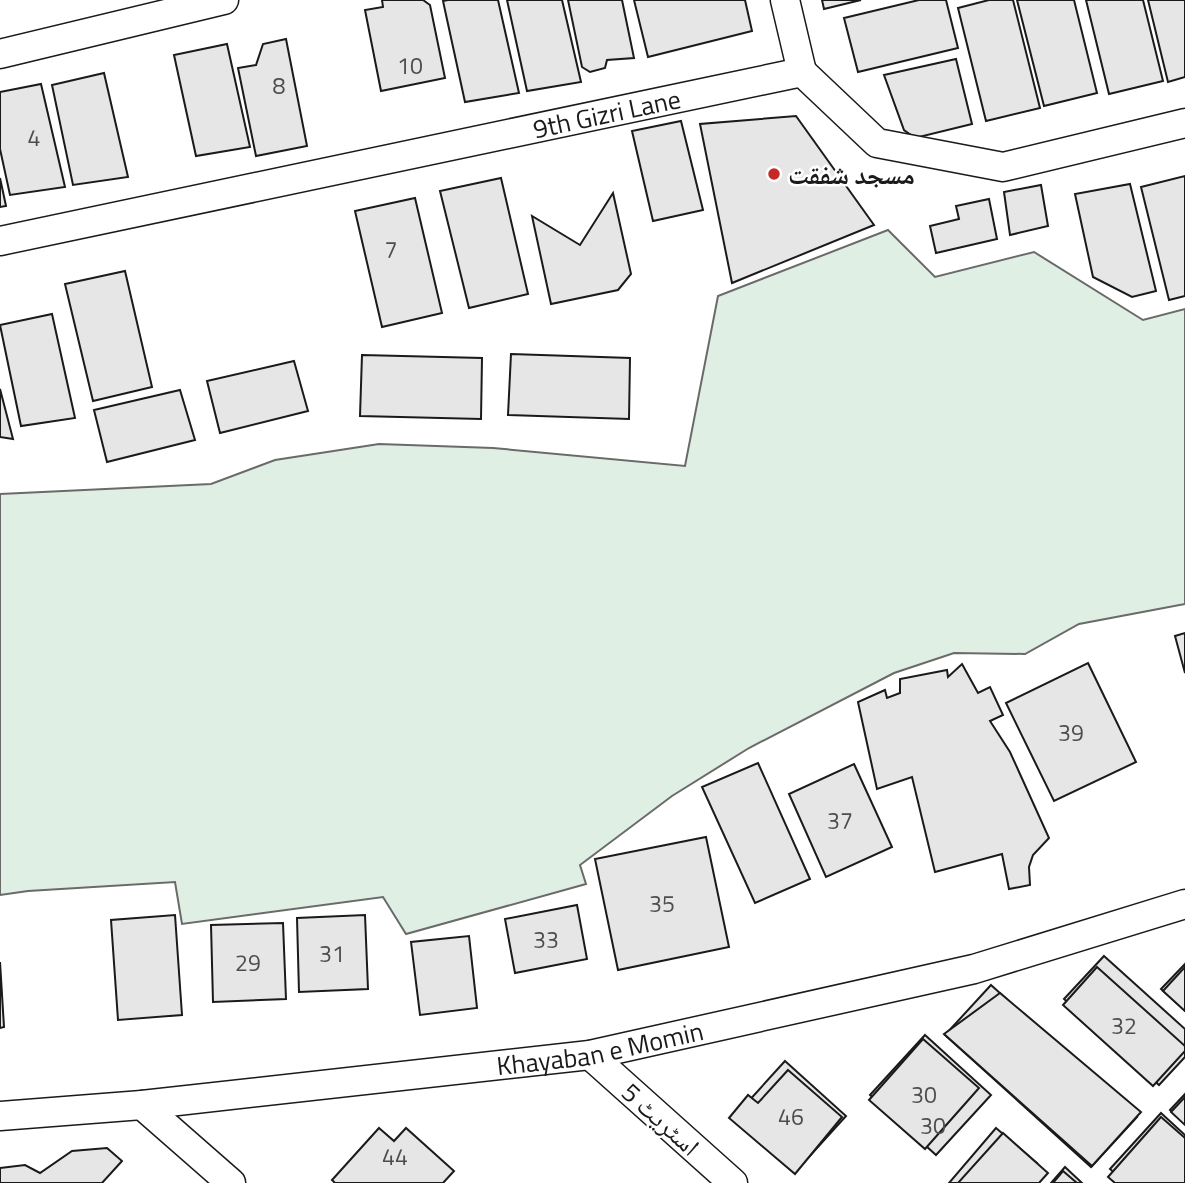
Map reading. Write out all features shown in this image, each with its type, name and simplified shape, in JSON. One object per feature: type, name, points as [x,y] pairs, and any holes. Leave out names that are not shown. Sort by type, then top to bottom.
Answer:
[{"type":"street","points":[[0,54],[224,0]]},
{"type":"street","points":[[785,0],[802,72],[877,143],[1003,167],[1185,123]]},
{"type":"street","name":"9th Gizri Lane","points":[[0,241],[802,72]]},
{"type":"street","name":"Khayaban e Momin","points":[[0,1116],[142,1105],[590,1055],[974,969],[1185,904]]},
{"type":"street","name":"اسٹریٹ 5","points":[[590,1055],[733,1183]]},
{"type":"street","points":[[142,1105],[231,1183]]},
{"type":"green space","points":[[888,230],[935,277],[1034,252],[1143,320],[1185,309],[1185,604],[1079,624],[1025,654],[954,653],[894,673],[749,748],[672,796],[580,865],[586,884],[406,934],[383,897],[182,924],[175,882],[0,895],[0,494],[211,484],[275,460],[379,444],[493,448],[685,466],[718,296]]},
{"type":"building","points":[[382,0],[423,0],[430,5],[445,78],[381,91],[365,10],[383,7]]},
{"type":"building","points":[[498,0],[519,93],[465,102],[443,1]]},
{"type":"building","points":[[507,0],[562,0],[581,82],[527,91]]},
{"type":"building","points":[[568,0],[622,0],[634,58],[607,60],[605,68],[590,72],[582,67]]},
{"type":"building","points":[[634,0],[745,0],[752,31],[648,57]]},
{"type":"building","points":[[822,0],[861,0],[824,9]]},
{"type":"building","points":[[919,0],[946,0],[958,48],[858,72],[844,18]]},
{"type":"building","points":[[989,0],[1013,0],[1040,108],[986,121],[958,8]]},
{"type":"building","points":[[1017,0],[1074,0],[1097,93],[1044,106]]},
{"type":"building","points":[[1086,0],[1143,0],[1163,81],[1109,94]]},
{"type":"building","points":[[1148,0],[1185,0],[1185,77],[1168,82]]},
{"type":"building","points":[[286,39],[307,146],[256,156],[238,68],[256,65],[263,44]]},
{"type":"building","points":[[227,44],[250,147],[196,156],[174,55]]},
{"type":"building","points":[[956,59],[972,124],[915,138],[904,130],[884,75]]},
{"type":"building","points":[[104,73],[128,177],[73,185],[52,85]]},
{"type":"building","points":[[41,84],[65,187],[10,195],[0,149],[0,92]]},
{"type":"building","name":"مسجد شفقت","points":[[796,116],[874,225],[732,283],[700,124]]},
{"type":"building","points":[[681,121],[703,210],[653,221],[632,131]]},
{"type":"building","points":[[1185,176],[1185,296],[1169,300],[1141,187]]},
{"type":"building","points":[[0,178],[6,206],[0,207]]},
{"type":"building","points":[[501,178],[528,294],[469,308],[440,191]]},
{"type":"building","points":[[1130,184],[1156,291],[1132,297],[1093,277],[1075,194]]},
{"type":"building","points":[[1041,185],[1048,226],[1010,235],[1004,192]]},
{"type":"building","points":[[613,193],[631,274],[618,290],[551,304],[532,216],[580,245]]},
{"type":"building","points":[[415,198],[442,313],[382,327],[355,211]]},
{"type":"building","points":[[989,199],[997,239],[936,253],[930,226],[959,219],[956,206]]},
{"type":"building","points":[[125,271],[152,387],[93,401],[65,284]]},
{"type":"building","points":[[52,314],[75,418],[21,426],[0,325]]},
{"type":"building","points":[[511,354],[630,358],[629,419],[508,415]]},
{"type":"building","points":[[362,355],[482,358],[481,419],[360,416]]},
{"type":"building","points":[[294,361],[308,411],[220,433],[207,381]]},
{"type":"building","points":[[0,389],[13,439],[0,437]]},
{"type":"building","points":[[180,390],[195,440],[107,462],[94,410]]},
{"type":"building","points":[[1185,633],[1185,673],[1175,636]]},
{"type":"building","points":[[1088,663],[1136,762],[1054,801],[1006,703]]},
{"type":"building","points":[[962,664],[978,693],[990,687],[1003,715],[990,721],[1010,752],[1049,838],[1033,855],[1029,867],[1030,885],[1009,889],[1002,854],[935,872],[912,777],[877,789],[858,702],[885,690],[887,698],[900,693],[900,679],[947,670],[948,677]]},
{"type":"building","points":[[758,763],[810,879],[755,903],[702,787]]},
{"type":"building","points":[[854,764],[892,847],[826,877],[789,794]]},
{"type":"building","points":[[706,837],[729,947],[618,970],[595,859]]},
{"type":"building","points":[[577,905],[587,959],[515,973],[505,919]]},
{"type":"building","points":[[175,915],[182,1015],[118,1020],[111,920]]},
{"type":"building","points":[[365,915],[368,989],[299,992],[297,918]]},
{"type":"building","points":[[283,923],[286,999],[213,1002],[211,925]]},
{"type":"building","points":[[469,936],[477,1008],[420,1015],[411,942]]},
{"type":"building","points":[[1104,956],[1185,1029],[1185,1057],[1159,1085],[1064,999]]},
{"type":"building","points":[[0,962],[4,1027],[0,1028]]},
{"type":"building","points":[[1185,964],[1185,1011],[1161,989]]},
{"type":"building","points":[[1097,967],[1185,1046],[1185,1051],[1153,1086],[1063,1005]]},
{"type":"building","points":[[1185,967],[1185,1011],[1163,991]]},
{"type":"building","points":[[991,985],[1137,1117],[1091,1167],[945,1035]]},
{"type":"building","points":[[1000,993],[1141,1112],[1092,1166],[944,1034]]},
{"type":"building","points":[[925,1035],[991,1095],[936,1155],[870,1095]]},
{"type":"building","points":[[923,1039],[979,1088],[925,1149],[869,1100]]},
{"type":"building","points":[[785,1061],[846,1116],[797,1170],[736,1115]]},
{"type":"building","points":[[788,1070],[842,1117],[795,1174],[729,1118],[748,1095],[758,1103]]},
{"type":"building","points":[[1185,1094],[1185,1123],[1170,1110]]},
{"type":"building","points":[[1185,1097],[1185,1125],[1171,1112]]},
{"type":"building","points":[[1161,1113],[1185,1135],[1185,1183],[1126,1183],[1110,1169]]},
{"type":"building","points":[[1161,1117],[1185,1138],[1185,1183],[1115,1183],[1108,1177]]},
{"type":"building","points":[[379,1128],[394,1141],[406,1128],[454,1171],[443,1183],[335,1183],[332,1180]]},
{"type":"building","points":[[996,1128],[1037,1163],[1020,1183],[949,1183]]},
{"type":"building","points":[[1003,1133],[1048,1173],[1039,1183],[958,1183]]},
{"type":"building","points":[[107,1148],[122,1161],[102,1183],[0,1183],[0,1168],[25,1165],[40,1173],[72,1151]]},
{"type":"building","points":[[1065,1167],[1082,1183],[1051,1183]]},
{"type":"building","points":[[1063,1171],[1077,1183],[1053,1183]]},
{"type":"place","name":"مسجد شفقت","points":[[774,174]]}]
